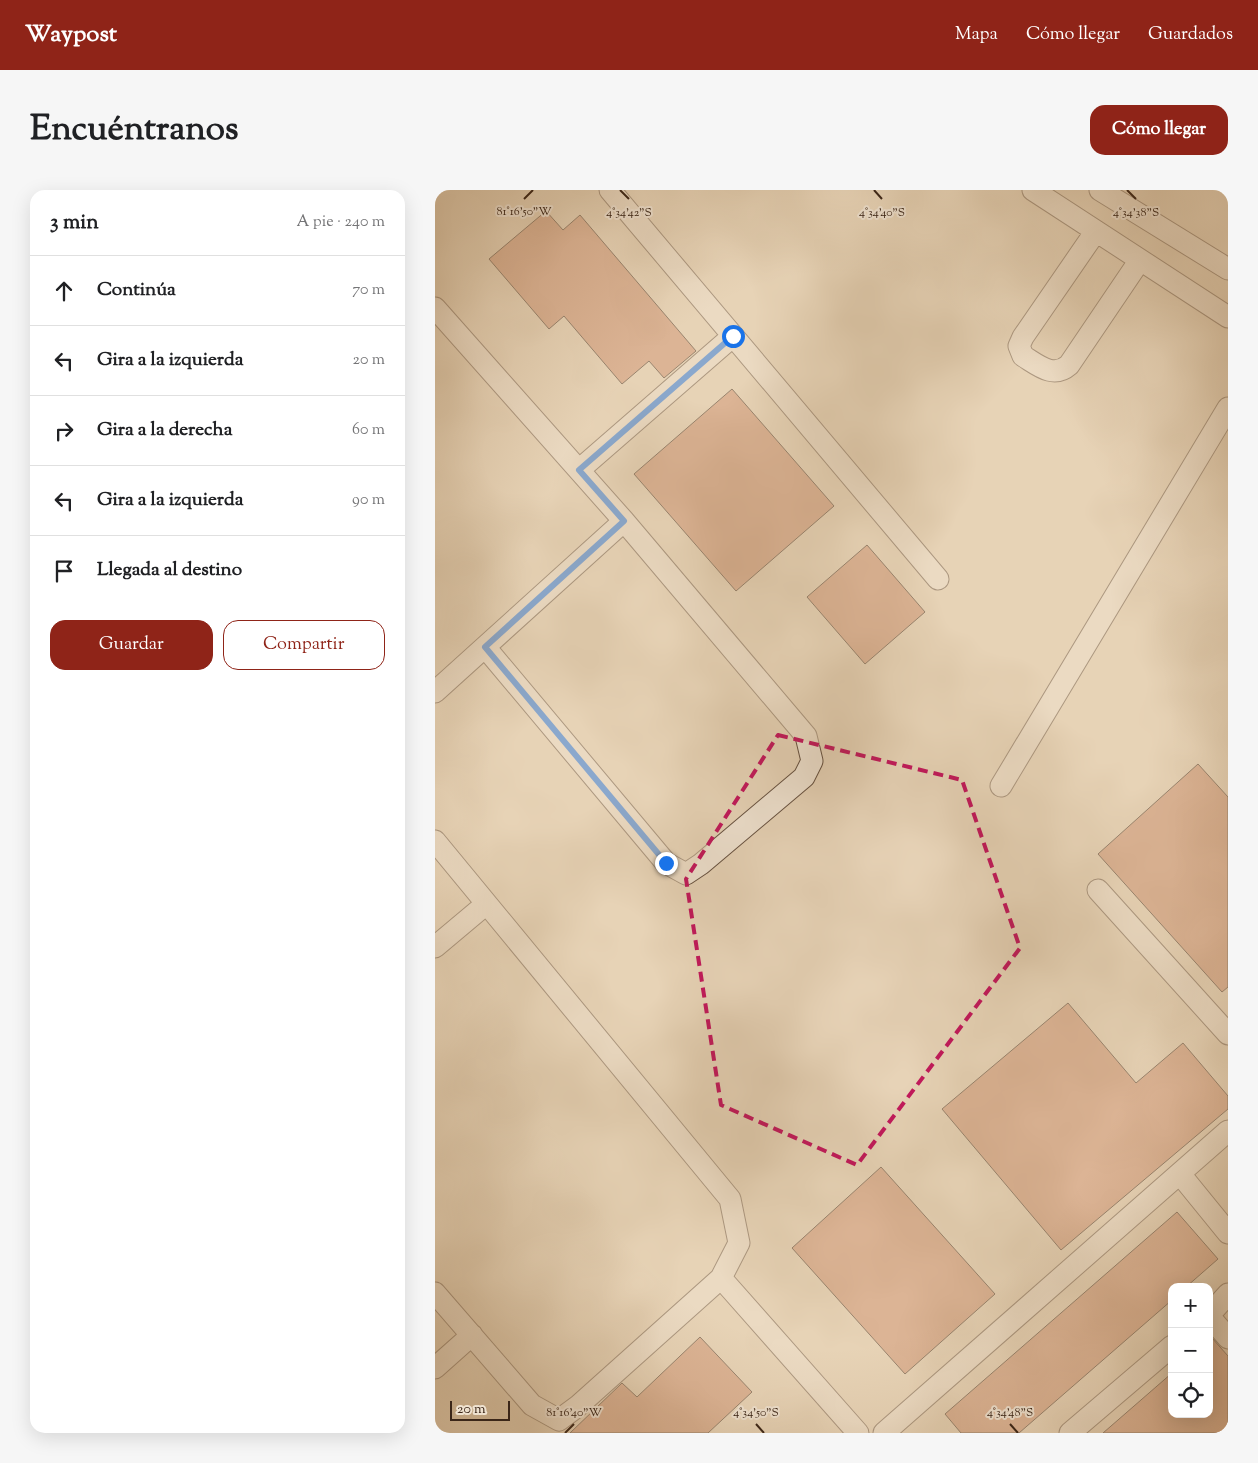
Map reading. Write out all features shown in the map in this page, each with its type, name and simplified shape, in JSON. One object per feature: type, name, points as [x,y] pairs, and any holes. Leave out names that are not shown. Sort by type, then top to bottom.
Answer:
[{"type":"street","points":[[610,190],[938,579]]},
{"type":"street","points":[[1033,190],[1228,317]]},
{"type":"street","points":[[1100,190],[1228,269]]},
{"type":"street","points":[[1096,231],[1023,337],[1019,346],[1023,356],[1053,372],[1062,371],[1069,365],[1140,260]]},
{"type":"street","points":[[435,308],[624,521],[806,736],[812,761],[804,777],[701,864],[686,874],[666,863],[485,647]]},
{"type":"street","points":[[579,470],[733,336]]},
{"type":"street","points":[[1001,786],[1228,408]]},
{"type":"street","points":[[435,692],[624,521]]},
{"type":"street","points":[[435,841],[485,905],[729,1199],[739,1243],[721,1278],[578,1406],[559,1420],[532,1405],[435,1292]]},
{"type":"street","points":[[1098,890],[1228,1034]]},
{"type":"street","points":[[435,947],[485,905]]},
{"type":"street","points":[[884,1433],[1228,1131]]},
{"type":"street","points":[[1179,1174],[1228,1233]]},
{"type":"street","points":[[721,1278],[858,1433]]},
{"type":"street","points":[[1213,1311],[1228,1294]]},
{"type":"street","points":[[1213,1320],[1228,1338]]},
{"type":"street","points":[[435,1368],[472,1335]]},
{"type":"street","points":[[1070,1433],[1168,1349]]},
{"type":"highlighted area","points":[[778,735],[962,780],[1020,948],[857,1165],[721,1105],[686,879]]},
{"type":"building","points":[[546,211],[563,230],[580,215],[696,351],[664,378],[649,361],[622,384],[564,316],[549,329],[489,259]]},
{"type":"building","points":[[732,389],[834,506],[736,591],[634,474]]},
{"type":"building","points":[[867,545],[925,612],[865,664],[807,597]]},
{"type":"building","points":[[1198,764],[1228,797],[1228,987],[1222,992],[1098,854]]},
{"type":"building","points":[[1068,1003],[1136,1083],[1183,1043],[1228,1096],[1228,1109],[1061,1250],[942,1109]]},
{"type":"building","points":[[881,1167],[995,1294],[905,1374],[792,1248]]},
{"type":"building","points":[[1177,1212],[1218,1259],[1191,1283],[1168,1283],[1168,1303],[1019,1433],[961,1433],[945,1414]]},
{"type":"building","points":[[700,1337],[752,1392],[708,1433],[570,1433],[622,1383],[637,1397]]},
{"type":"building","points":[[1213,1339],[1228,1356],[1228,1433],[1103,1433],[1168,1376],[1168,1418],[1213,1418]]},
{"type":"route","points":[[666,863],[485,647],[624,521],[579,470],[733,336]]}]
